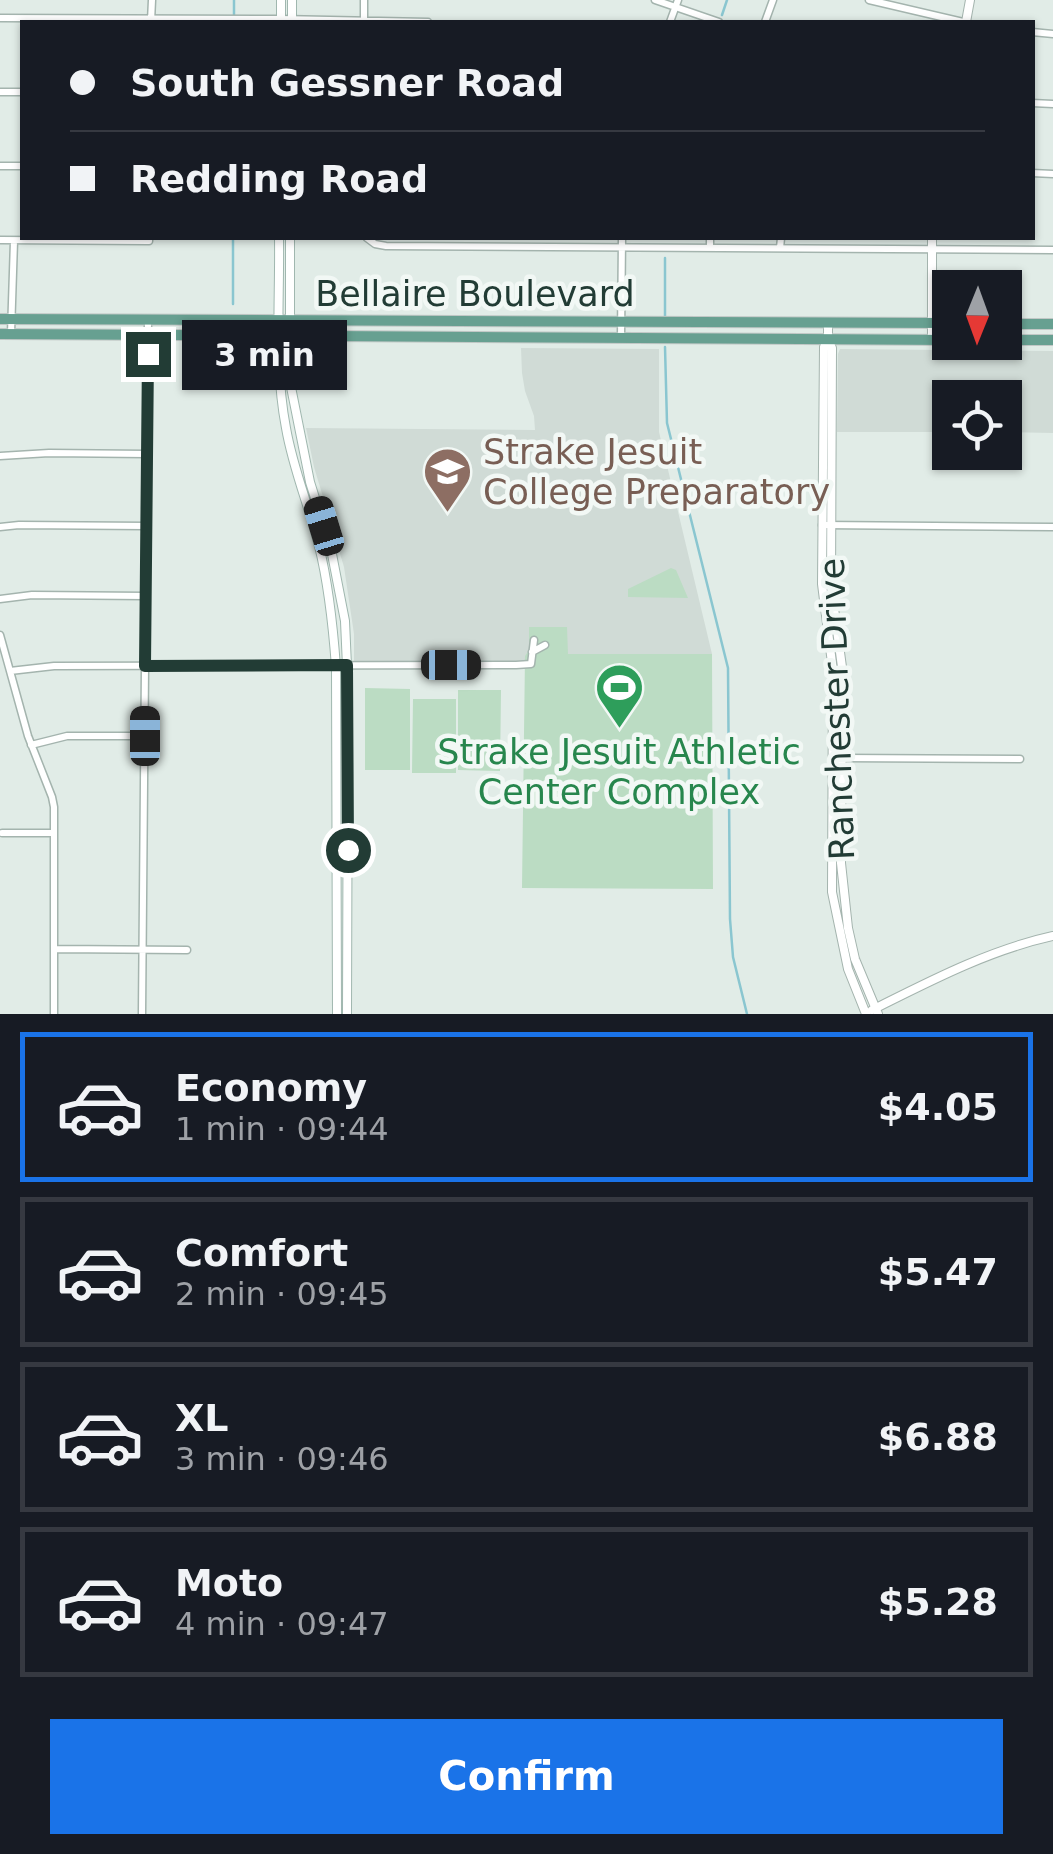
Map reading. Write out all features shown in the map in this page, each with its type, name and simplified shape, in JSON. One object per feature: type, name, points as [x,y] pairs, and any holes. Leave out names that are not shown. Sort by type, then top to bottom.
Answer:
[{"type":"main road","points":[[280,240],[284,336],[280,384],[286,428],[328,585],[336,666],[337,882],[347,1014]]},
{"type":"main road","points":[[284,321],[290,240]]},
{"type":"main road","points":[[932,240],[932,270]]},
{"type":"main road","name":"Bellaire Boulevard","points":[[0,319],[932,324]]},
{"type":"main road","points":[[429,322],[429,337]]},
{"type":"main road","points":[[528,322],[528,338]]},
{"type":"main road","name":"Ranchester Drive","points":[[827,526],[832,431],[824,347],[828,324]]},
{"type":"main road","points":[[1022,327],[1051,332]]},
{"type":"main road","points":[[1022,338],[1051,332]]},
{"type":"main road","name":"Bellaire Boulevard","points":[[6,334],[932,340]]},
{"type":"main road","points":[[284,336],[298,426],[331,549],[345,622],[348,882],[337,1014]]},
{"type":"main road","name":"Ranchester Drive","points":[[827,391],[822,430],[827,599],[841,758],[836,778]]},
{"type":"main road","points":[[286,428],[298,426]]},
{"type":"main road","points":[[822,430],[832,431]]},
{"type":"main road","name":"Ranchester Drive","points":[[837,688],[832,892],[876,1011]]},
{"type":"main road","points":[[336,745],[348,746]]},
{"type":"main road","points":[[336,814],[348,814]]},
{"type":"main road","points":[[337,882],[348,882]]},
{"type":"main road","name":"Ranchester Drive","points":[[843,929],[848,968],[865,1014]]},
{"type":"main road","points":[[865,1014],[954,970],[1053,936]]},
{"type":"street","points":[[152,0],[152,20]]},
{"type":"street","points":[[654,0],[677,4],[714,20]]},
{"type":"street","points":[[868,0],[955,20]]},
{"type":"street","points":[[0,18],[257,20]]},
{"type":"street","points":[[0,240],[20,240]]},
{"type":"street","points":[[6,334],[14,319],[14,240]]},
{"type":"street","points":[[372,240],[386,246],[479,242],[621,248],[1053,250]]},
{"type":"street","points":[[550,240],[550,247]]},
{"type":"street","points":[[621,338],[622,240]]},
{"type":"street","points":[[710,240],[710,248]]},
{"type":"street","points":[[780,248],[781,240]]},
{"type":"street","points":[[142,1014],[148,320]]},
{"type":"street","points":[[4,455],[147,454]]},
{"type":"street","points":[[0,528],[146,526]]},
{"type":"street","points":[[827,526],[1053,527]]},
{"type":"street","points":[[0,599],[32,595],[146,596]]},
{"type":"street","points":[[0,635],[31,744],[52,796],[54,1014]]},
{"type":"street","points":[[10,671],[54,666],[516,665],[531,664],[534,640]]},
{"type":"street","points":[[532,653],[545,645]]},
{"type":"street","points":[[31,744],[67,736],[145,736]]},
{"type":"street","points":[[841,758],[1020,759]]},
{"type":"street","points":[[2,833],[54,833]]},
{"type":"street","points":[[55,949],[188,950]]},
{"type":"shaded area","name":"Strake Jesuit College Preparatory","points":[[521,348],[659,349],[659,432],[712,654],[567,654],[529,628],[525,668],[354,667],[354,634],[344,567],[306,428],[535,430],[525,391]]},
{"type":"shaded area","points":[[840,349],[932,350],[932,360],[1022,360],[1022,351],[1053,351],[1053,433],[1022,432],[1022,380],[932,380],[932,432],[837,432]]},
{"type":"green space","points":[[671,568],[676,570],[688,598],[628,597],[628,589]]},
{"type":"green space","name":"Strake Jesuit Athletic Center Complex","points":[[529,627],[567,627],[568,654],[712,654],[713,889],[522,888],[525,656],[529,650]]},
{"type":"green space","points":[[365,688],[410,689],[410,770],[365,770]]},
{"type":"green space","points":[[458,690],[501,690],[500,771],[458,770]]},
{"type":"green space","points":[[413,699],[456,699],[456,773],[412,773]]},
{"type":"waterway","points":[[234,0],[234,20]]},
{"type":"waterway","points":[[722,15],[727,0]]},
{"type":"waterway","points":[[233,240],[233,304]]},
{"type":"waterway","points":[[665,258],[665,316]]},
{"type":"waterway","points":[[665,347],[667,423],[728,668],[730,919],[733,957],[747,1014]]},
{"type":"place","name":"Strake Jesuit College Preparatory","points":[[448,514]]},
{"type":"place","name":"Strake Jesuit Athletic Center Complex","points":[[619,730]]},
{"type":"route","points":[[148,354],[145,666],[347,665],[348,850]]}]
